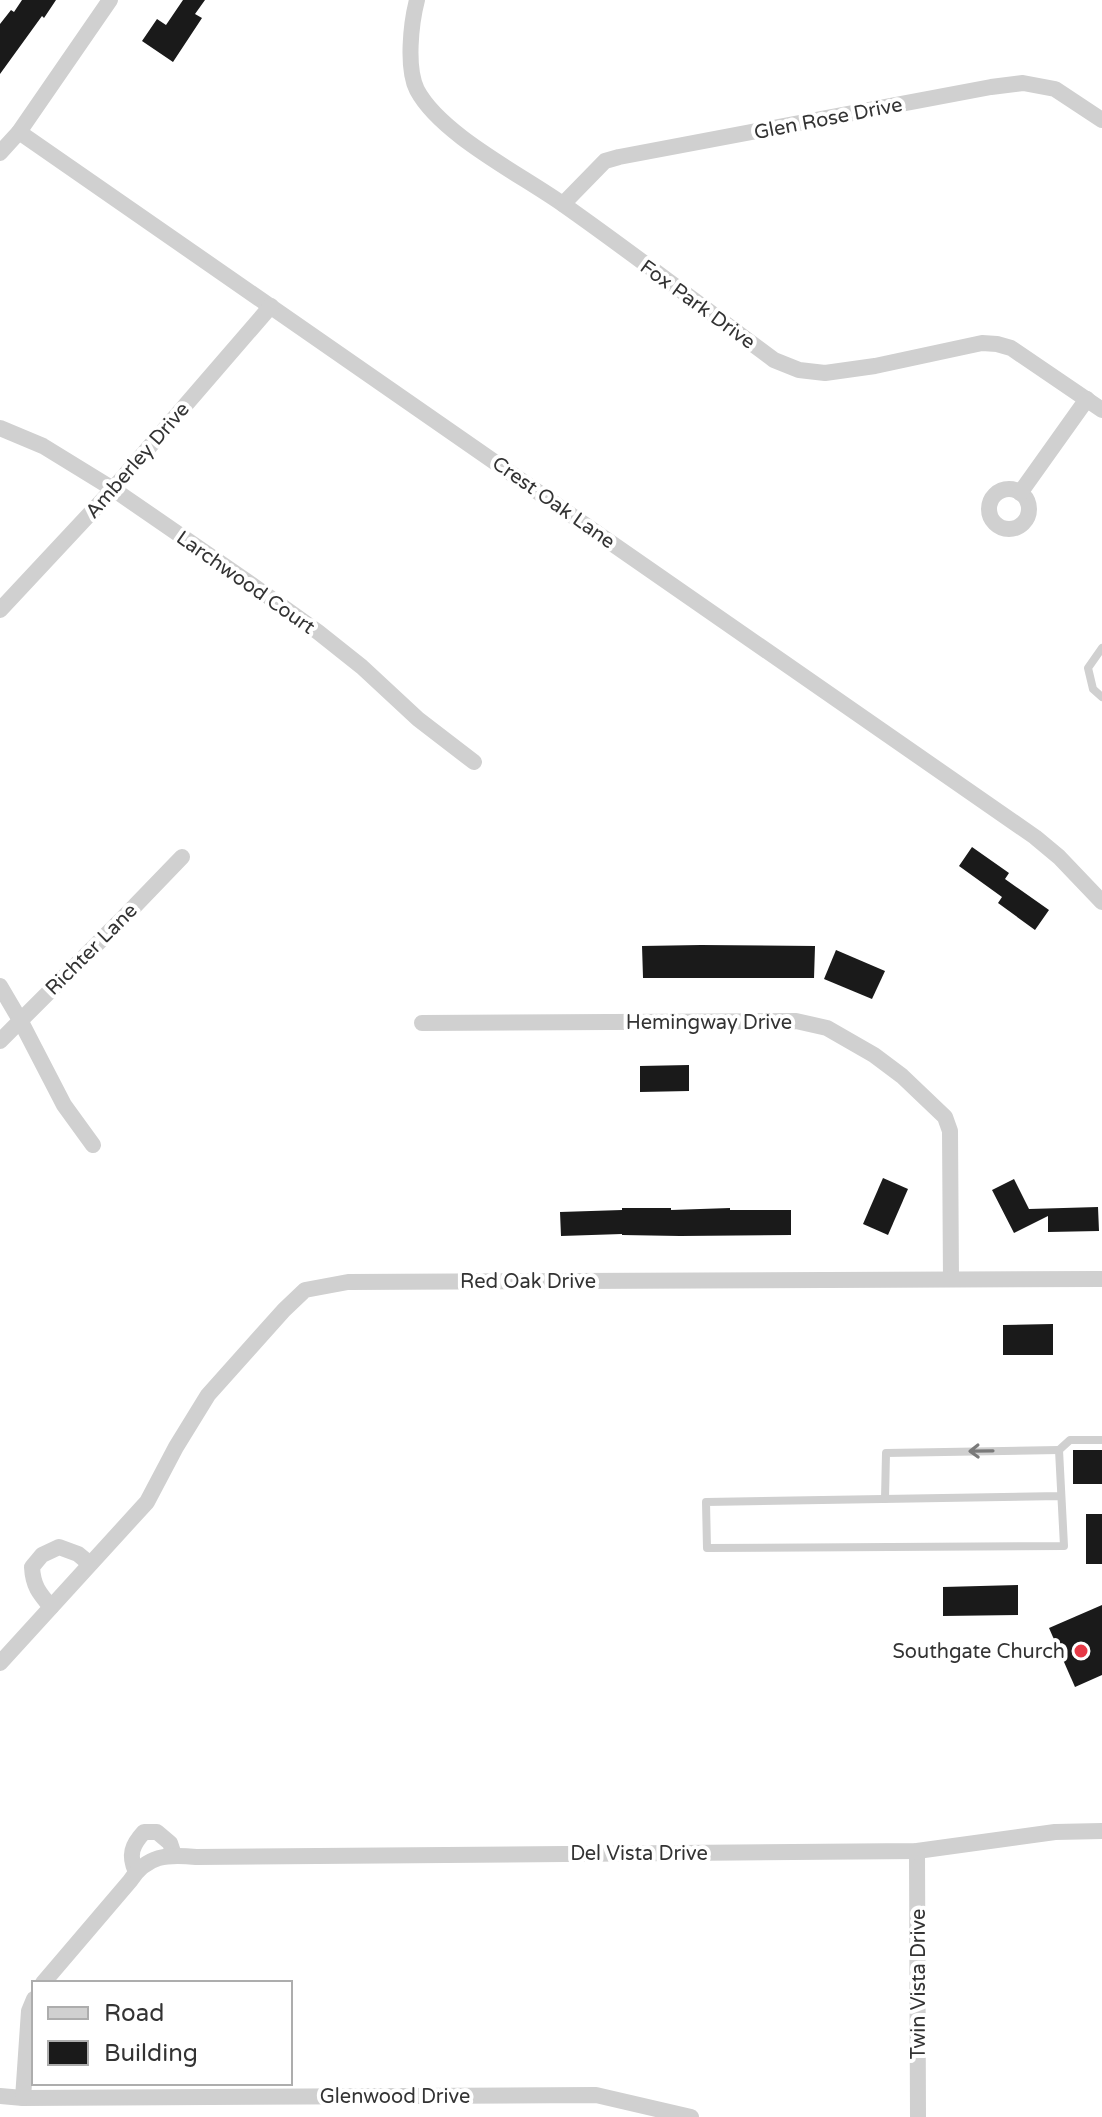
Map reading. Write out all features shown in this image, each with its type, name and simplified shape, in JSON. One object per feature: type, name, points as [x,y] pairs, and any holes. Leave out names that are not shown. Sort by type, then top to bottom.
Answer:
[{"type":"street","points":[[0,153],[19,132],[110,0]]},
{"type":"street","name":"Fox Park Drive","points":[[417,0],[411,21],[410,54],[416,88],[435,115],[460,136],[563,204],[774,360],[799,370],[825,373],[875,366],[982,343],[997,344],[1011,348],[1102,410]]},
{"type":"street","name":"Glen Rose Drive","points":[[563,204],[605,161],[619,157],[991,87],[1023,83],[1055,89],[1102,120]]},
{"type":"street","name":"Crest Oak Lane","points":[[19,132],[1035,837],[1102,902]]},
{"type":"street","name":"Amberley Drive","points":[[0,610],[113,489],[271,306]]},
{"type":"street","points":[[1020,493],[1087,399]]},
{"type":"street","name":"Larchwood Court","points":[[0,428],[43,446],[113,489],[318,632],[362,667],[418,719],[474,762]]},
{"type":"street","name":"Richter Lane","points":[[0,1041],[182,857]]},
{"type":"street","points":[[0,986],[64,1105],[93,1145]]},
{"type":"street","name":"Hemingway Drive","points":[[422,1023],[796,1021],[827,1028],[849,1039],[902,1076],[945,1117],[950,1131],[951,1279]]},
{"type":"street","name":"Red Oak Drive","points":[[0,1663],[147,1502],[208,1395],[305,1290],[348,1282],[1102,1279]]},
{"type":"street","points":[[51,1607],[33,1581],[32,1567],[42,1555],[59,1547],[78,1554],[90,1564]]},
{"type":"street","name":"Del Vista Drive","points":[[45,1981],[136,1872],[153,1860],[174,1855],[917,1851],[1055,1832],[1102,1831]]},
{"type":"street","points":[[136,1872],[131,1854],[134,1843],[144,1832],[157,1832],[170,1843],[174,1855]]},
{"type":"street","name":"Twin Vista Drive","points":[[917,1851],[918,2117]]},
{"type":"street","points":[[23,2098],[32,2004]]},
{"type":"street","name":"Glenwood Drive","points":[[0,2096],[596,2095],[691,2117]]},
{"type":"lane","points":[[1102,648],[1088,668],[1093,689],[1102,697]]},
{"type":"lane","points":[[885,1499],[886,1453],[1059,1450],[1070,1440],[1102,1440]]},
{"type":"lane","points":[[1059,1450],[1064,1546],[707,1548],[706,1502],[1061,1496]]},
{"type":"building","points":[[22,0],[56,0],[0,74],[0,24]]},
{"type":"building","points":[[183,0],[205,0],[195,14],[202,18],[173,62],[142,41],[157,19],[166,25]]},
{"type":"building","points":[[972,847],[1009,873],[1005,879],[1049,910],[1035,930],[998,903],[1002,897],[959,866]]},
{"type":"building","points":[[642,946],[815,946],[814,978],[643,978]]},
{"type":"building","points":[[836,950],[885,971],[872,999],[824,979]]},
{"type":"building","points":[[689,1065],[689,1091],[640,1092],[640,1066]]},
{"type":"building","points":[[883,1178],[908,1189],[888,1235],[863,1224]]},
{"type":"building","points":[[1014,1179],[1029,1209],[1098,1207],[1099,1231],[1048,1232],[1048,1216],[1014,1233],[992,1190]]},
{"type":"building","points":[[622,1208],[791,1210],[791,1235],[561,1236],[560,1212]]},
{"type":"building","points":[[1053,1324],[1053,1355],[1003,1355],[1003,1325]]},
{"type":"building","points":[[1073,1450],[1102,1450],[1102,1484],[1073,1484]]},
{"type":"building","points":[[1086,1514],[1102,1514],[1102,1564],[1086,1564]]},
{"type":"building","points":[[1018,1585],[1018,1615],[943,1616],[943,1587]]},
{"type":"building","name":"Southgate Church","points":[[1102,1605],[1102,1675],[1075,1687],[1049,1628]]},
{"type":"place","name":"Southgate Church","points":[[1081,1651]]}]
